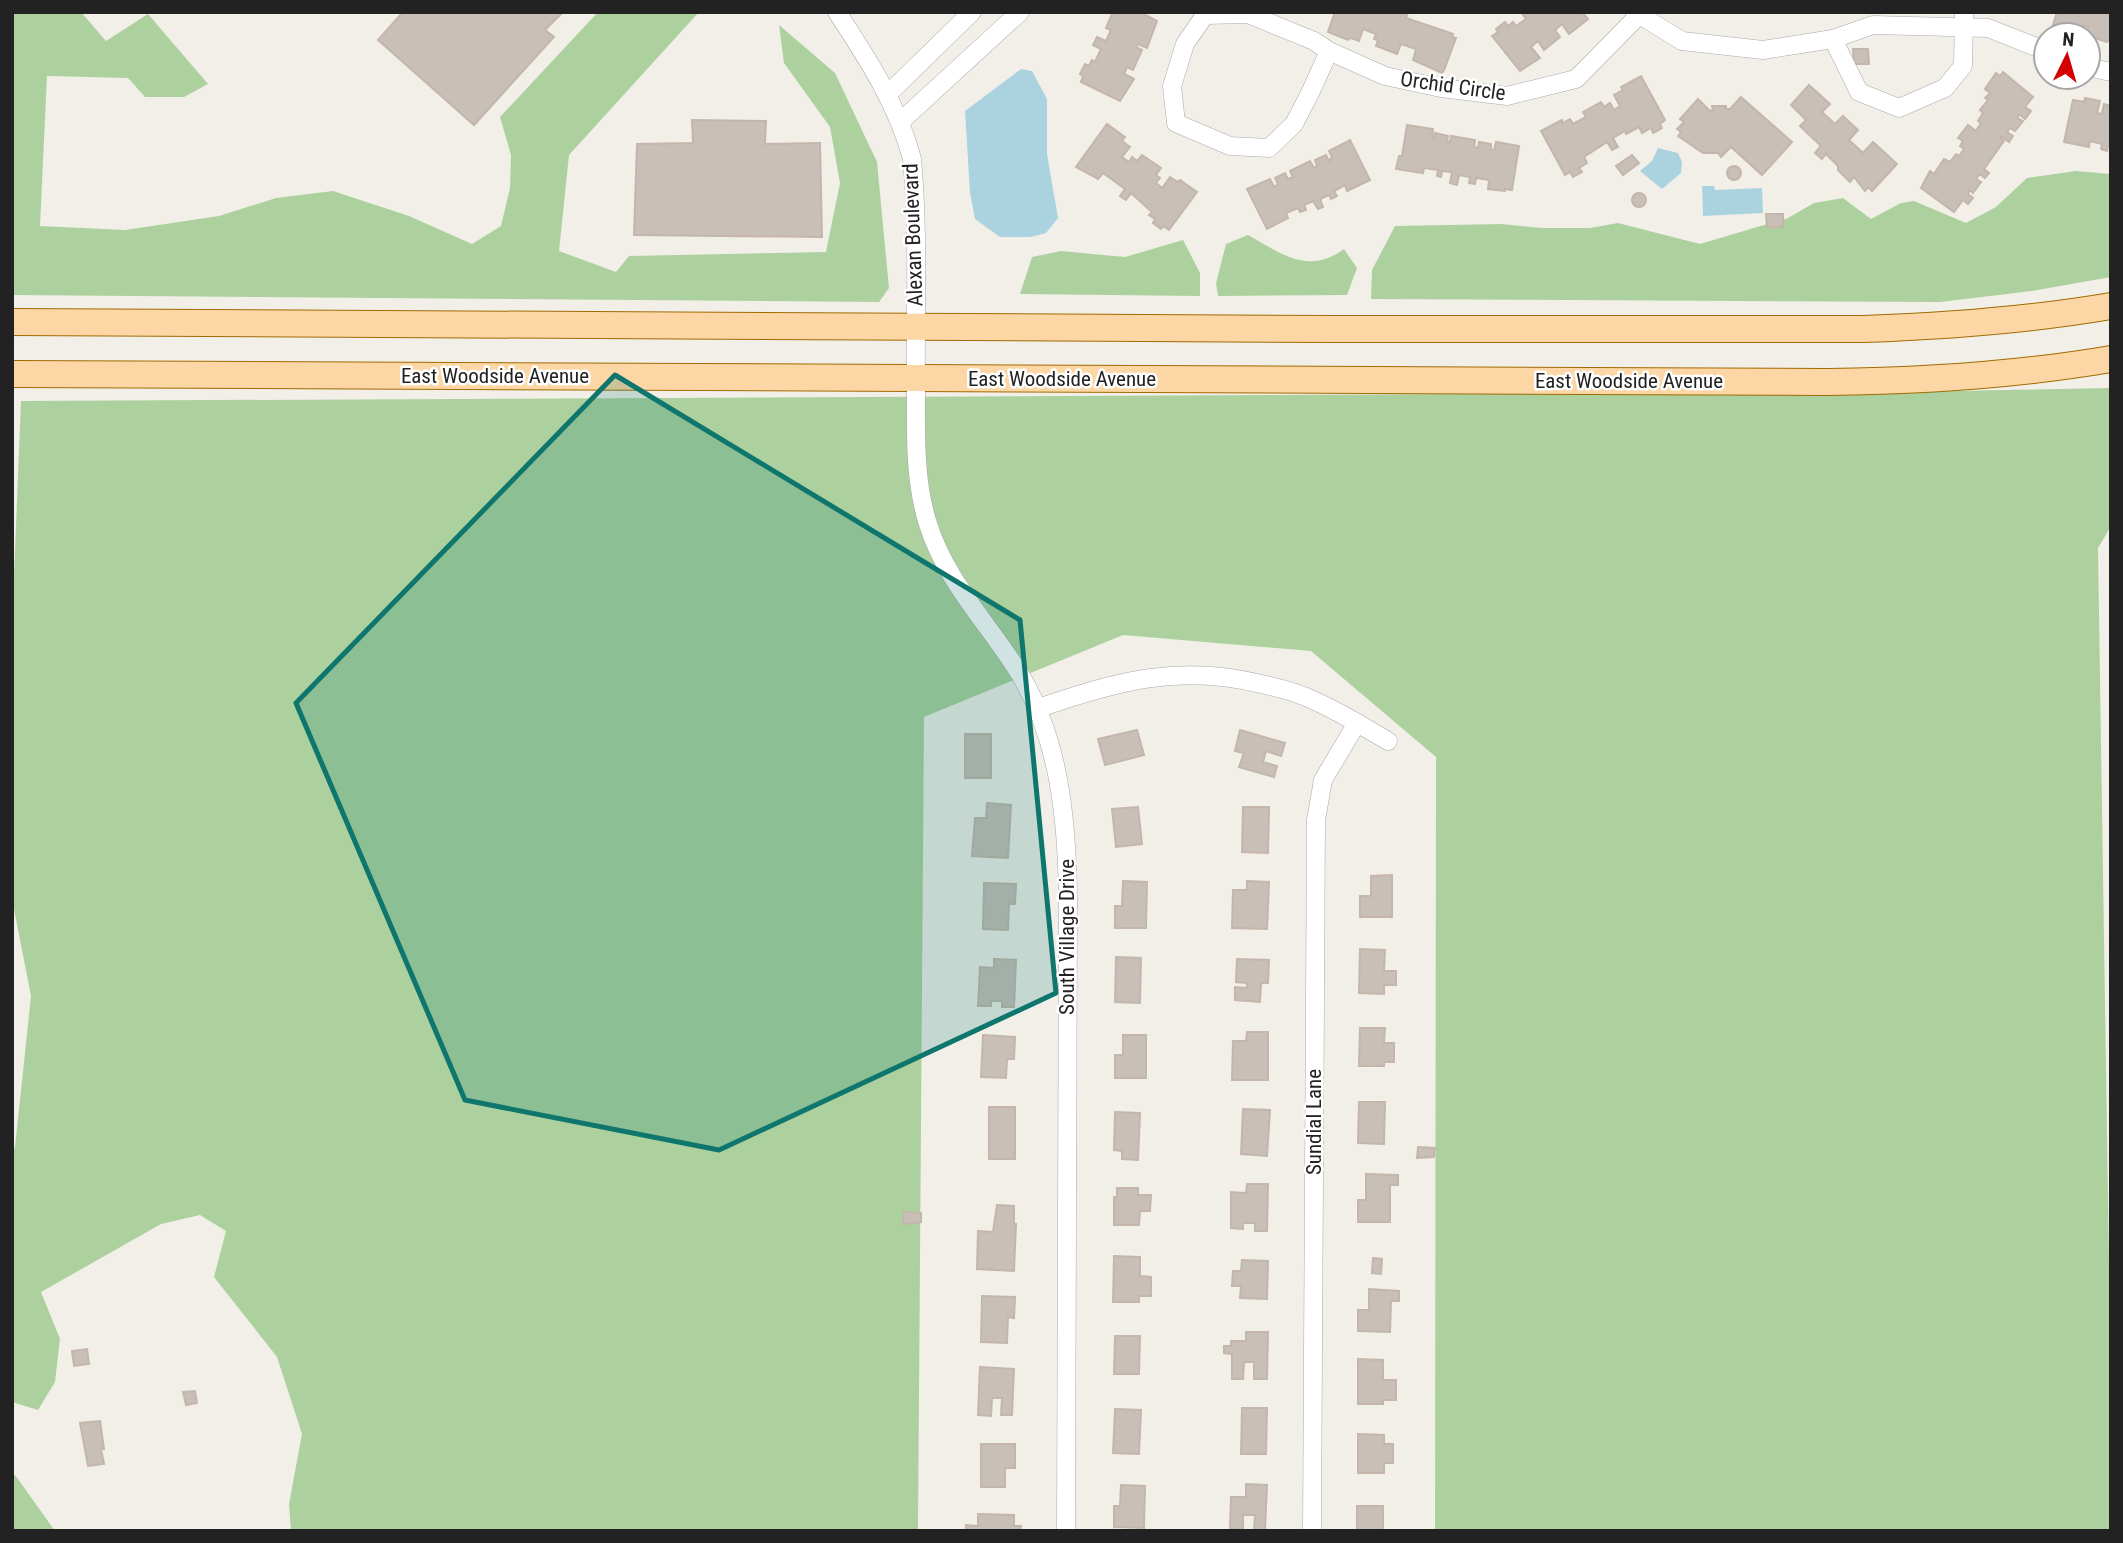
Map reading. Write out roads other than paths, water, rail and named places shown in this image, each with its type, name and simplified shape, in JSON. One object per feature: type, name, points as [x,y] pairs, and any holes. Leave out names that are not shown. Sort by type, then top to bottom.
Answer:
[{"type":"main road","points":[[12,322],[1863,329],[1933,327],[1998,321],[2111,306]]},
{"type":"main road","name":"East Woodside Avenue","points":[[12,374],[1893,381],[2024,372],[2111,359]]},
{"type":"street","name":"Alexan Boulevard","points":[[837,12],[887,95],[900,122],[912,159],[916,379]]},
{"type":"street","points":[[887,95],[972,12]]},
{"type":"street","points":[[900,122],[1020,12]]},
{"type":"street","name":"Orchid Circle","points":[[1329,51],[1294,124],[1269,148],[1230,146],[1176,123],[1172,86],[1185,44],[1205,15],[1248,13],[1314,41],[1329,51],[1385,76],[1441,88],[1507,96],[1576,79],[1639,14],[1682,41],[1763,50],[1833,39],[1873,25],[1964,20],[2032,45]]},
{"type":"street","points":[[1833,39],[1859,92],[1899,108],[1945,88],[1964,66],[1964,20]]},
{"type":"street","name":"South Village Drive","points":[[916,379],[917,465],[928,524],[943,561],[961,591],[1018,670],[1037,709],[1057,775],[1063,807],[1067,861],[1066,1531]]},
{"type":"street","points":[[1037,709],[1120,682],[1185,674],[1222,676],[1284,689],[1316,701],[1388,741]]},
{"type":"street","name":"Sundial Lane","points":[[1312,1531],[1316,820],[1323,780],[1357,723]]},
{"type":"water","points":[[1021,69],[1032,71],[1047,99],[1047,154],[1058,218],[1046,233],[1031,237],[1000,237],[975,219],[970,193],[965,111]]},
{"type":"water","points":[[1658,148],[1678,153],[1682,162],[1681,173],[1662,189],[1640,171],[1652,161]]},
{"type":"water","points":[[1702,186],[1714,186],[1715,190],[1762,188],[1763,213],[1703,216]]}]
